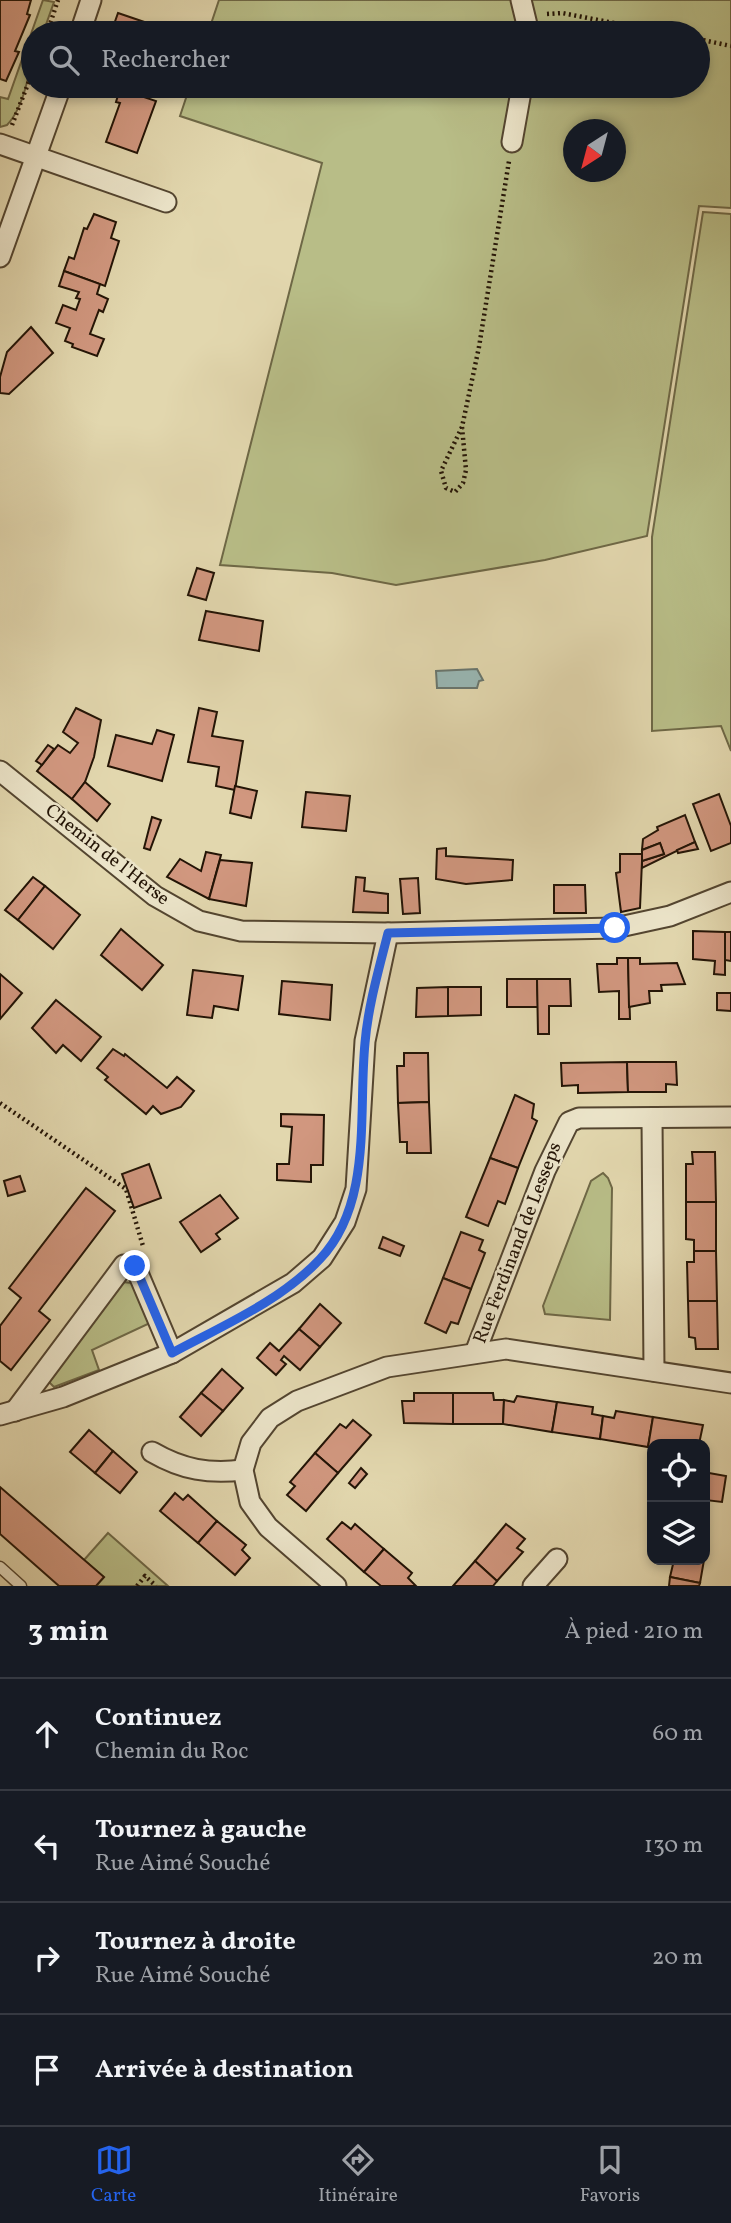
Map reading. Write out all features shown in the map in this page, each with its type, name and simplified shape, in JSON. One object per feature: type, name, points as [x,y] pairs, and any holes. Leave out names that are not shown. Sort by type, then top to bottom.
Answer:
[{"type":"street","points":[[84,21],[91,0]]},
{"type":"street","points":[[0,257],[57,98]]},
{"type":"street","points":[[512,142],[520,98]]},
{"type":"street","points":[[2,137],[37,157],[166,202]]},
{"type":"street","name":"Chemin de l'Herse","points":[[0,771],[155,896],[199,921],[241,931],[388,933],[615,928],[670,916],[731,892]]},
{"type":"street","points":[[8,1413],[74,1394],[172,1353],[293,1283],[322,1258],[345,1222],[356,1189],[365,1041],[388,933]]},
{"type":"street","name":"Rue Ferdinand de Lesseps","points":[[731,1117],[579,1118],[569,1122],[562,1130],[475,1353],[506,1349],[731,1383]]},
{"type":"street","points":[[652,1118],[654,1371]]},
{"type":"street","points":[[8,1413],[124,1265],[135,1266],[172,1353]]},
{"type":"street","points":[[336,1586],[268,1528],[250,1502],[243,1470],[251,1443],[270,1418],[297,1401],[387,1367],[475,1353]]},
{"type":"street","points":[[152,1452],[200,1472],[243,1470]]},
{"type":"street","points":[[533,1586],[556,1559]]},
{"type":"lane","points":[[0,1567],[22,1586]]},
{"type":"path","points":[[51,21],[58,0]]},
{"type":"path","points":[[526,16],[562,13],[604,21]]},
{"type":"path","points":[[710,42],[731,46]]},
{"type":"path","points":[[2,137],[15,123],[24,98]]},
{"type":"path","points":[[462,427],[467,470],[463,484],[455,492],[446,488],[441,471],[462,427],[473,383],[512,142]]},
{"type":"path","points":[[0,1103],[126,1189],[140,1227],[145,1258]]},
{"type":"path","points":[[137,1586],[145,1576],[156,1586]]},
{"type":"green space","points":[[43,0],[54,2],[47,21],[36,21]]},
{"type":"green space","points":[[219,0],[731,0],[731,208],[699,206],[647,536],[545,560],[396,585],[332,573],[220,565],[322,163],[180,116],[186,98],[710,98],[710,21],[212,21]]},
{"type":"green space","points":[[21,62],[22,98],[14,116],[7,125],[0,127],[0,97],[8,99]]},
{"type":"green space","points":[[703,212],[731,214],[731,751],[721,726],[652,731],[652,537]]},
{"type":"green space","points":[[603,1173],[612,1188],[610,1320],[545,1314],[543,1306],[591,1181]]},
{"type":"green space","points":[[122,1282],[132,1283],[150,1323],[92,1350],[99,1370],[54,1387],[48,1381]]},
{"type":"green space","points":[[108,1533],[168,1586],[96,1586],[104,1577],[84,1560]]},
{"type":"water","points":[[477,669],[483,680],[479,681],[477,688],[437,688],[436,671]]},
{"type":"building","points":[[0,0],[31,0],[28,21],[21,21],[21,37],[15,51],[19,52],[6,81],[0,79]]},
{"type":"building","points":[[118,13],[141,21],[115,21]]},
{"type":"building","points":[[117,98],[147,98],[156,101],[137,153],[106,142],[120,103],[116,102]]},
{"type":"building","points":[[94,214],[116,222],[111,238],[119,241],[105,286],[64,271],[69,257],[74,259],[84,228],[87,229]]},
{"type":"building","points":[[64,271],[100,284],[97,294],[108,299],[103,312],[99,310],[90,334],[104,339],[97,356],[72,347],[73,344],[65,341],[70,328],[56,323],[63,305],[76,310],[80,299],[76,298],[79,292],[59,286]]},
{"type":"building","points":[[31,327],[53,353],[9,394],[0,393],[0,377],[7,352]]},
{"type":"building","points":[[197,568],[214,573],[206,600],[188,595]]},
{"type":"building","points":[[206,611],[263,621],[259,651],[199,640]]},
{"type":"building","points":[[76,708],[101,720],[94,757],[85,782],[72,799],[37,771],[58,745],[70,753],[78,743],[63,732]]},
{"type":"building","points":[[199,708],[217,712],[212,736],[243,741],[235,790],[216,786],[219,767],[188,762]]},
{"type":"building","points":[[157,730],[174,735],[162,781],[108,766],[116,735],[152,744]]},
{"type":"building","points":[[48,745],[54,749],[42,765],[36,761]]},
{"type":"building","points":[[85,782],[110,804],[97,821],[72,799]]},
{"type":"building","points":[[235,786],[257,791],[251,818],[230,813]]},
{"type":"building","points":[[306,792],[350,796],[346,831],[302,827]]},
{"type":"building","points":[[719,794],[731,826],[731,843],[711,851],[693,804]]},
{"type":"building","points":[[685,815],[695,842],[642,868],[642,861],[664,854],[660,843],[642,850],[643,839],[658,830],[657,827]]},
{"type":"building","points":[[152,817],[161,820],[150,850],[144,848]]},
{"type":"building","points":[[695,842],[698,849],[678,853],[677,850]]},
{"type":"building","points":[[660,843],[664,854],[642,861],[642,850]]},
{"type":"building","points":[[446,848],[446,856],[513,860],[512,880],[466,884],[436,879],[437,849]]},
{"type":"building","points":[[206,852],[221,855],[209,899],[167,877],[180,859],[201,871]]},
{"type":"building","points":[[620,854],[642,854],[640,908],[621,912],[616,873],[620,872]]},
{"type":"building","points":[[220,860],[252,863],[246,906],[209,899]]},
{"type":"building","points":[[33,877],[45,886],[18,920],[5,910]]},
{"type":"building","points":[[356,877],[365,878],[364,891],[388,894],[388,913],[353,912]]},
{"type":"building","points":[[418,878],[420,913],[403,914],[400,879]]},
{"type":"building","points":[[554,885],[585,885],[586,913],[554,913]]},
{"type":"building","points":[[45,886],[80,915],[53,949],[18,920]]},
{"type":"building","points":[[121,929],[163,965],[142,990],[101,955]]},
{"type":"building","points":[[693,931],[725,932],[725,975],[714,974],[715,961],[693,959]]},
{"type":"building","points":[[725,932],[731,932],[731,961],[725,960]]},
{"type":"building","points":[[617,958],[628,958],[630,1019],[619,1019],[619,991],[599,992],[597,964],[617,964]]},
{"type":"building","points":[[628,958],[640,958],[640,964],[677,963],[685,984],[661,985],[662,991],[649,991],[650,1003],[629,1007]]},
{"type":"building","points":[[193,970],[243,976],[238,1010],[214,1006],[212,1018],[187,1015]]},
{"type":"building","points":[[0,974],[22,993],[0,1019]]},
{"type":"building","points":[[507,979],[537,979],[538,1007],[507,1007]]},
{"type":"building","points":[[537,979],[570,979],[571,1006],[549,1006],[549,1034],[538,1034]]},
{"type":"building","points":[[282,981],[332,985],[330,1020],[279,1014]]},
{"type":"building","points":[[448,987],[481,987],[481,1015],[448,1016]]},
{"type":"building","points":[[448,987],[448,1016],[416,1017],[417,988]]},
{"type":"building","points":[[717,993],[731,993],[731,1011],[717,1010]]},
{"type":"building","points":[[56,1000],[101,1037],[81,1061],[63,1045],[56,1053],[32,1028]]},
{"type":"building","points":[[113,1049],[124,1056],[125,1054],[167,1088],[177,1077],[194,1091],[181,1107],[161,1114],[153,1106],[146,1114],[105,1080],[108,1077],[97,1068]]},
{"type":"building","points":[[404,1053],[428,1053],[429,1102],[398,1103],[397,1066],[404,1066]]},
{"type":"building","points":[[627,1062],[628,1092],[578,1093],[578,1085],[562,1086],[561,1063]]},
{"type":"building","points":[[627,1062],[676,1062],[677,1085],[666,1084],[666,1092],[628,1092]]},
{"type":"building","points":[[515,1095],[534,1104],[532,1118],[537,1121],[518,1168],[490,1158]]},
{"type":"building","points":[[429,1102],[431,1153],[407,1153],[407,1142],[400,1142],[398,1103]]},
{"type":"building","points":[[281,1114],[324,1115],[323,1165],[311,1165],[311,1182],[277,1180],[277,1164],[289,1164],[292,1127],[281,1126]]},
{"type":"building","points":[[692,1152],[715,1152],[716,1202],[686,1202],[686,1164],[693,1164]]},
{"type":"building","points":[[490,1158],[518,1168],[505,1204],[498,1201],[488,1226],[466,1217]]},
{"type":"building","points":[[149,1164],[161,1198],[134,1208],[122,1174]]},
{"type":"building","points":[[20,1176],[25,1191],[8,1196],[4,1181]]},
{"type":"building","points":[[86,1188],[115,1211],[39,1311],[50,1320],[11,1370],[0,1361],[0,1326],[21,1298],[9,1288]]},
{"type":"building","points":[[220,1195],[238,1218],[216,1234],[220,1239],[201,1252],[180,1222]]},
{"type":"building","points":[[686,1202],[716,1202],[716,1251],[694,1251],[694,1240],[686,1239]]},
{"type":"building","points":[[461,1232],[483,1240],[479,1250],[485,1253],[471,1289],[443,1278]]},
{"type":"building","points":[[383,1237],[404,1246],[400,1256],[379,1248]]},
{"type":"building","points":[[694,1251],[716,1251],[717,1301],[688,1301],[687,1262],[694,1262]]},
{"type":"building","points":[[443,1278],[471,1289],[458,1324],[451,1322],[446,1333],[425,1323]]},
{"type":"building","points":[[688,1301],[717,1301],[718,1349],[696,1349],[695,1338],[689,1337]]},
{"type":"building","points":[[320,1304],[341,1323],[320,1347],[299,1329]]},
{"type":"building","points":[[299,1329],[320,1347],[300,1370],[284,1356],[281,1360],[286,1364],[276,1375],[257,1358],[270,1343],[279,1351]]},
{"type":"building","points":[[222,1369],[243,1388],[223,1411],[201,1393]]},
{"type":"building","points":[[201,1393],[223,1411],[201,1436],[180,1417]]},
{"type":"building","points":[[414,1393],[453,1393],[453,1424],[404,1423],[402,1401],[414,1401]]},
{"type":"building","points":[[453,1393],[493,1393],[494,1400],[504,1400],[503,1424],[453,1424]]},
{"type":"building","points":[[517,1396],[557,1402],[552,1432],[503,1424],[504,1400],[514,1402]]},
{"type":"building","points":[[557,1402],[593,1407],[592,1414],[603,1416],[600,1439],[552,1432]]},
{"type":"building","points":[[616,1411],[653,1417],[647,1447],[600,1439],[603,1416],[614,1418]]},
{"type":"building","points":[[653,1417],[703,1425],[700,1439],[649,1439]]},
{"type":"building","points":[[353,1420],[371,1435],[338,1473],[315,1453],[340,1424],[346,1428]]},
{"type":"building","points":[[89,1430],[113,1451],[95,1473],[70,1452]]},
{"type":"building","points":[[113,1451],[137,1472],[120,1493],[95,1473]]},
{"type":"building","points":[[315,1453],[338,1473],[306,1511],[287,1495],[295,1486],[290,1482]]},
{"type":"building","points":[[361,1468],[367,1474],[355,1488],[349,1483]]},
{"type":"building","points":[[710,1473],[726,1476],[722,1502],[710,1501]]},
{"type":"building","points":[[0,1487],[104,1577],[96,1586],[59,1586],[0,1534]]},
{"type":"building","points":[[175,1493],[183,1500],[188,1495],[217,1521],[198,1543],[160,1511]]},
{"type":"building","points":[[217,1521],[246,1545],[242,1550],[250,1558],[235,1575],[198,1543]]},
{"type":"building","points":[[342,1522],[351,1529],[355,1524],[384,1549],[364,1572],[327,1539]]},
{"type":"building","points":[[506,1524],[525,1539],[517,1548],[523,1552],[497,1581],[475,1561]]},
{"type":"building","points":[[384,1549],[412,1573],[408,1578],[416,1586],[381,1586],[364,1572]]},
{"type":"building","points":[[475,1561],[497,1581],[493,1586],[453,1586]]},
{"type":"building","points":[[673,1565],[703,1565],[700,1583],[670,1577]]},
{"type":"building","points":[[670,1577],[700,1583],[699,1586],[669,1586]]},
{"type":"route","points":[[135,1266],[172,1353],[293,1283],[322,1258],[345,1222],[356,1189],[365,1041],[388,933],[615,928]]}]
